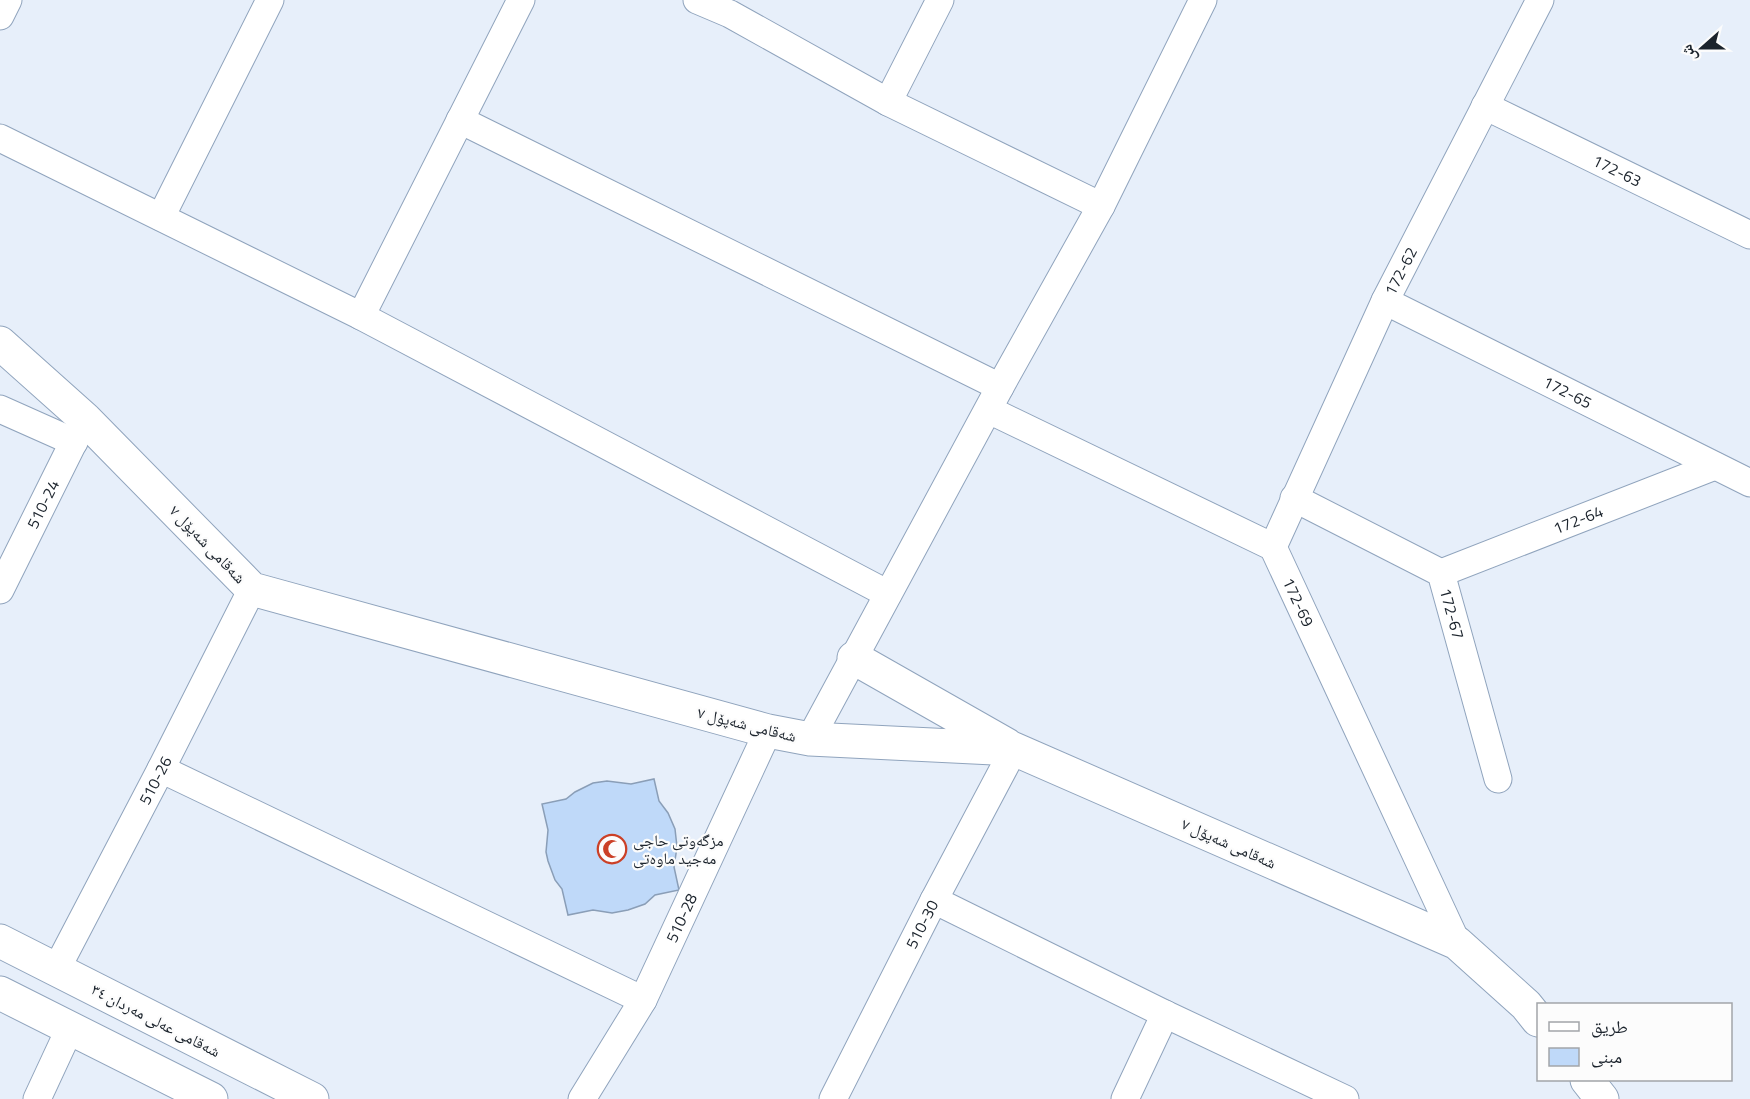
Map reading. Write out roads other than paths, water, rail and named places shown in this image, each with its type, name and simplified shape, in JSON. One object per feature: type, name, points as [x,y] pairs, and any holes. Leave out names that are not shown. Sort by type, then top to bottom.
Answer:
[{"type":"street","points":[[0,16],[8,0]]},
{"type":"street","points":[[161,217],[270,0]]},
{"type":"street","points":[[361,316],[521,0]]},
{"type":"street","points":[[697,0],[734,7],[888,102],[1101,206]]},
{"type":"street","points":[[888,102],[940,0]]},
{"type":"street","points":[[810,739],[1101,206],[1203,0]]},
{"type":"street","name":"172-62","points":[[1274,547],[1384,301],[1540,0]]},
{"type":"street","name":"172-63","points":[[1485,106],[1750,235]]},
{"type":"street","points":[[460,120],[1274,547]]},
{"type":"street","points":[[0,138],[361,316],[888,594]]},
{"type":"street","name":"172-65","points":[[1384,301],[1750,483]]},
{"type":"street","name":"شەقامی شەپۆل ٧","points":[[0,343],[80,431],[252,589],[768,731],[810,739],[1014,749],[1457,943],[1537,1018]]},
{"type":"street","points":[[0,409],[80,431]]},
{"type":"street","name":"510-24","points":[[0,590],[80,431]]},
{"type":"street","name":"172-64","points":[[1441,573],[1715,466]]},
{"type":"street","name":"172-67","points":[[1294,498],[1441,573],[1498,779]]},
{"type":"street","name":"172-69","points":[[1274,547],[1457,943]]},
{"type":"street","name":"510-26","points":[[56,969],[252,589]]},
{"type":"street","points":[[854,658],[1014,749]]},
{"type":"street","name":"510-28","points":[[582,1099],[643,1000],[768,731]]},
{"type":"street","name":"510-30","points":[[833,1099],[1014,749]]},
{"type":"street","points":[[161,769],[643,1000]]},
{"type":"street","points":[[934,900],[1165,1014],[1345,1099]]},
{"type":"street","name":"شەقامی عەلی مەردان ٣٤","points":[[0,941],[312,1099]]},
{"type":"street","points":[[0,993],[211,1099]]},
{"type":"street","points":[[1125,1099],[1165,1014]]},
{"type":"street","points":[[37,1099],[70,1028]]},
{"type":"street","points":[[1588,1081],[1602,1099]]},
{"type":"place","name":"مزگەوتی حاجی مەجید ماوەتی","points":[[612,849]]}]
